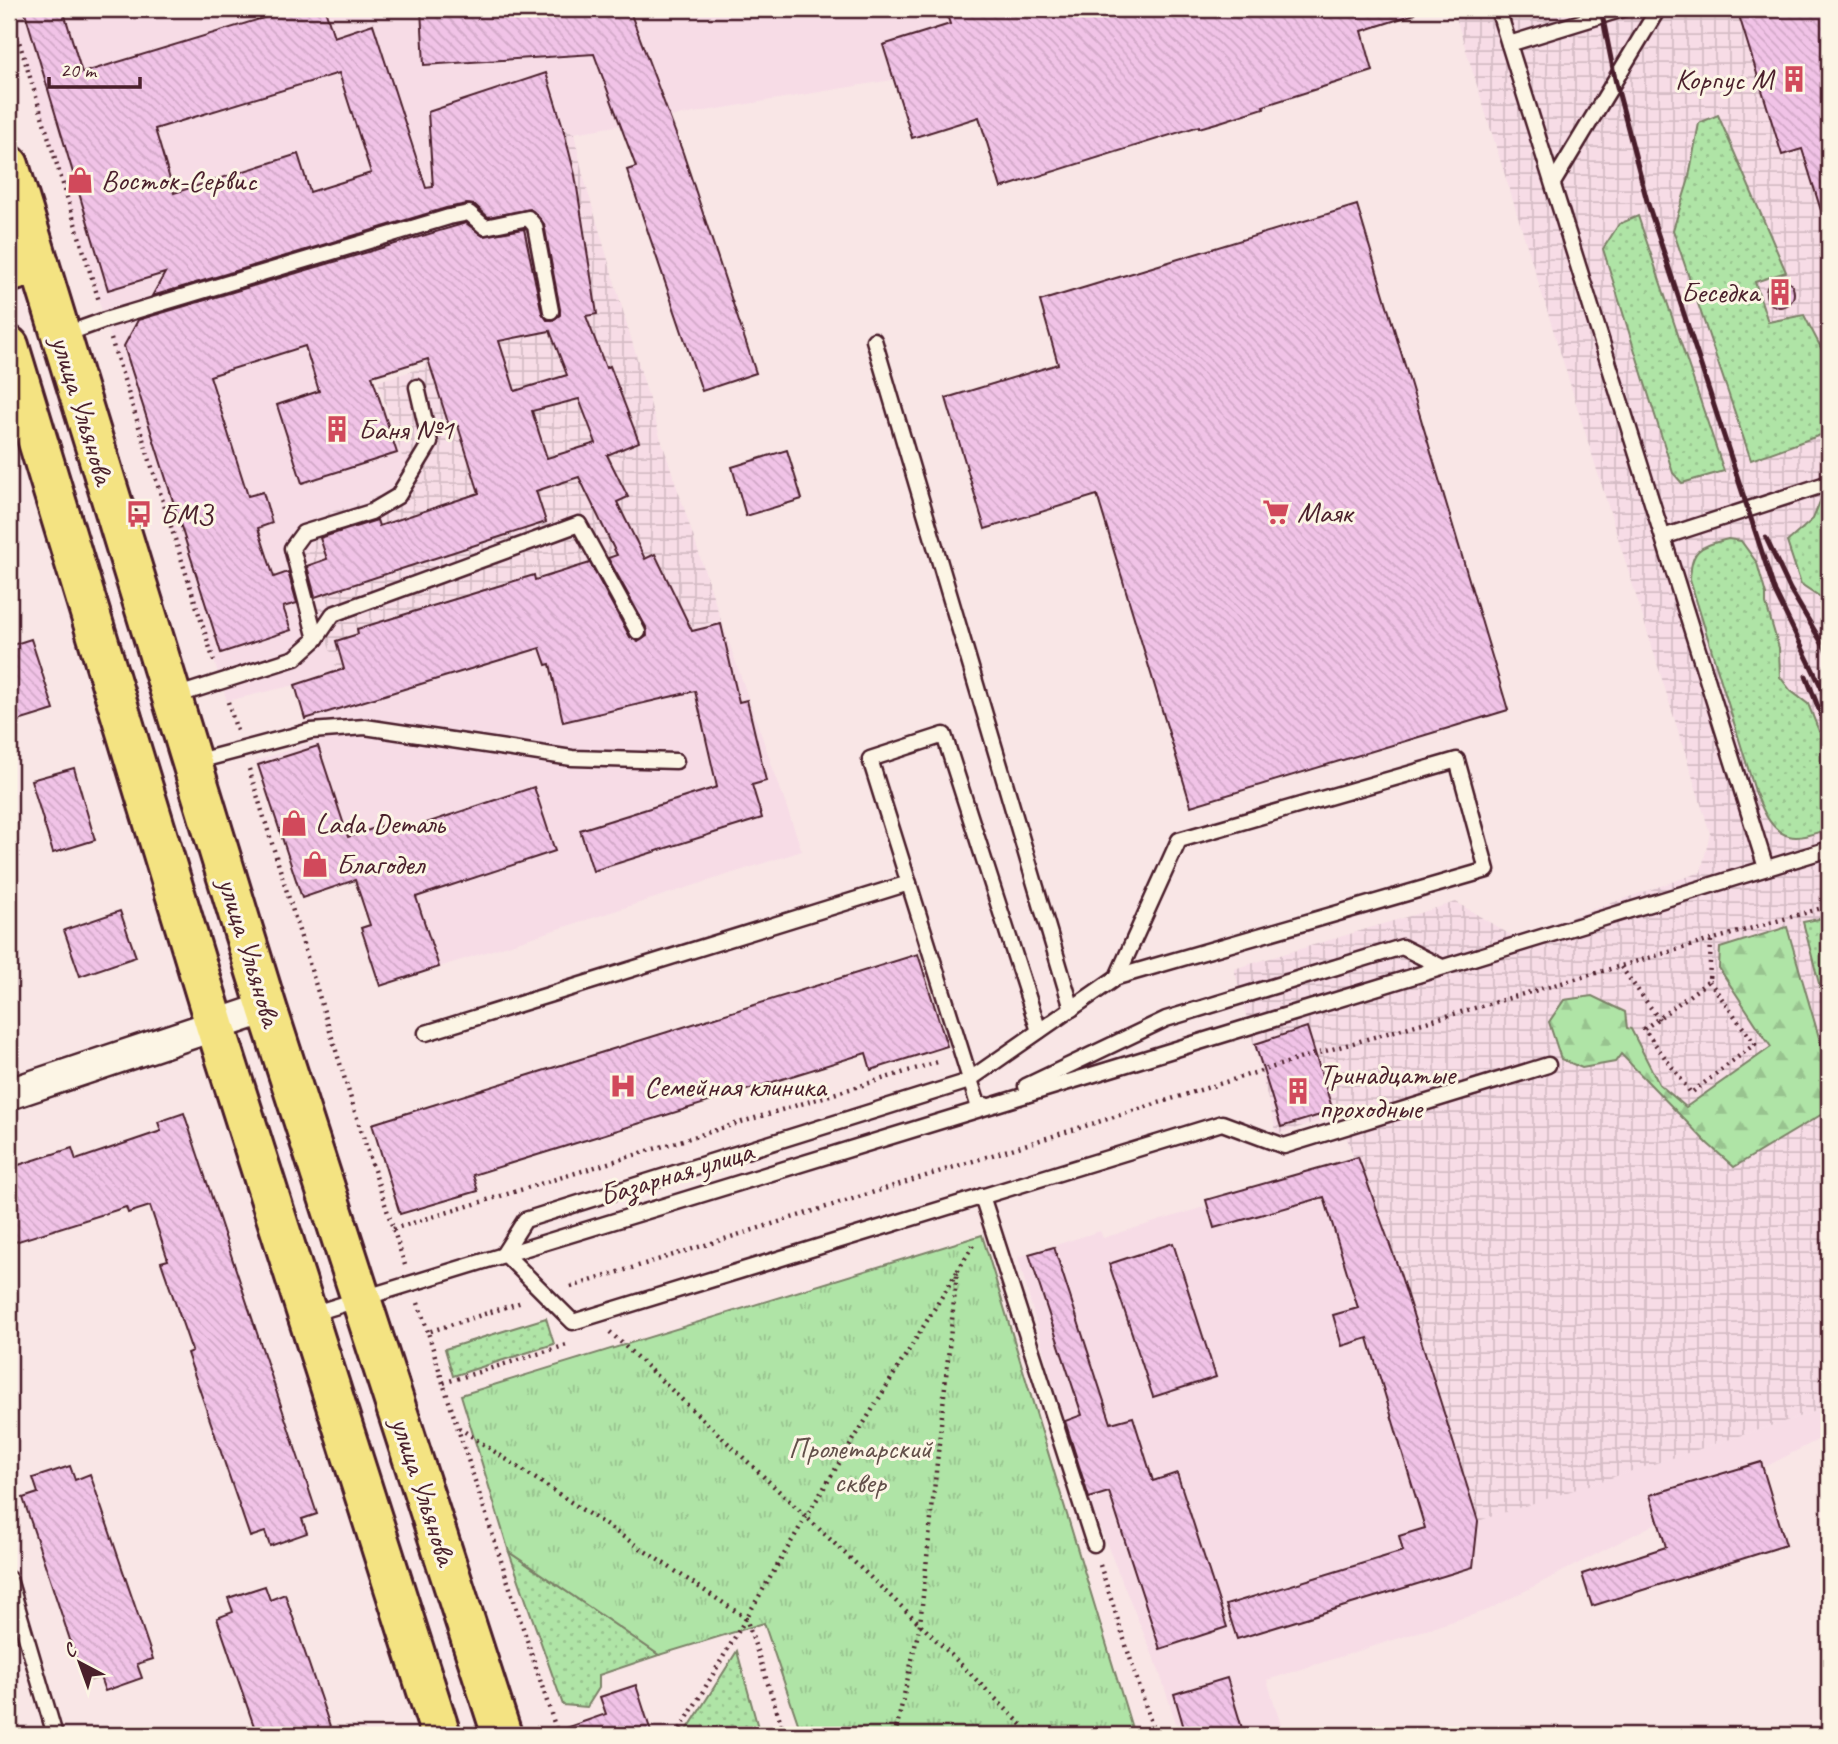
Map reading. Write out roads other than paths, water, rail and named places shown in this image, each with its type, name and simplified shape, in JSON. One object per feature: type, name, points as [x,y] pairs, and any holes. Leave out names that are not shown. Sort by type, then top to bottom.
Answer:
[{"type":"main road","name":"улица Ульянова","points":[[9,165],[24,268],[61,335],[267,1008],[502,1735]]},
{"type":"main road","name":"улица Ульянова","points":[[9,346],[215,1025],[441,1735]]},
{"type":"street","points":[[9,1094],[267,1008]]},
{"type":"lane","points":[[1498,9],[1766,868]]},
{"type":"lane","points":[[1509,44],[1623,9]]},
{"type":"lane","points":[[1553,183],[1658,9]]},
{"type":"lane","points":[[61,335],[469,213],[485,227],[528,218],[535,226],[551,311]]},
{"type":"lane","points":[[874,340],[1072,1009]]},
{"type":"lane","points":[[316,639],[292,548],[303,533],[372,512],[398,496],[430,443],[417,387]]},
{"type":"lane","points":[[1663,537],[1829,483]]},
{"type":"lane","points":[[171,697],[295,658],[316,639],[333,614],[579,524],[638,632]]},
{"type":"lane","points":[[192,763],[311,731],[365,727],[572,758],[676,761]]},
{"type":"lane","points":[[1039,1031],[944,735],[870,759],[979,1108],[1166,1019],[1240,996],[1402,947],[1442,967]]},
{"type":"lane","points":[[1116,977],[1179,840],[1457,760],[1487,870],[1116,977],[970,1079],[525,1220],[504,1253],[573,1322],[1222,1123],[1284,1146],[1548,1065]]},
{"type":"lane","name":"Базарная улица","points":[[307,1315],[1829,849]]},
{"type":"lane","points":[[426,1034],[909,883]]},
{"type":"lane","points":[[982,1196],[1094,1544]]},
{"type":"lane","points":[[9,1579],[55,1735]]},
{"type":"railway","points":[[1601,9],[1615,79],[1647,201],[1775,592],[1829,703]]},
{"type":"railway","points":[[1766,538],[1790,589],[1829,655]]},
{"type":"railway","points":[[1806,676],[1829,735]]},
{"type":"place","name":"Корпус М","points":[[1794,79]]},
{"type":"place","name":"Восток-Сервис","points":[[80,180]]},
{"type":"place","name":"Беседка","points":[[1780,292]]},
{"type":"place","name":"Баня №1","points":[[337,429]]},
{"type":"place","name":"Маяк","points":[[1276,512]]},
{"type":"place","name":"БМЗ","points":[[139,514]]},
{"type":"place","name":"Lada Dеталь","points":[[294,823]]},
{"type":"place","name":"Благодел","points":[[315,864]]},
{"type":"place","name":"Семейная клиника","points":[[623,1086]]},
{"type":"place","name":"Тринадцатые проходные","points":[[1298,1091]]},
{"type":"park label","name":"Пролетарский сквер","points":[[860,1465]]}]
